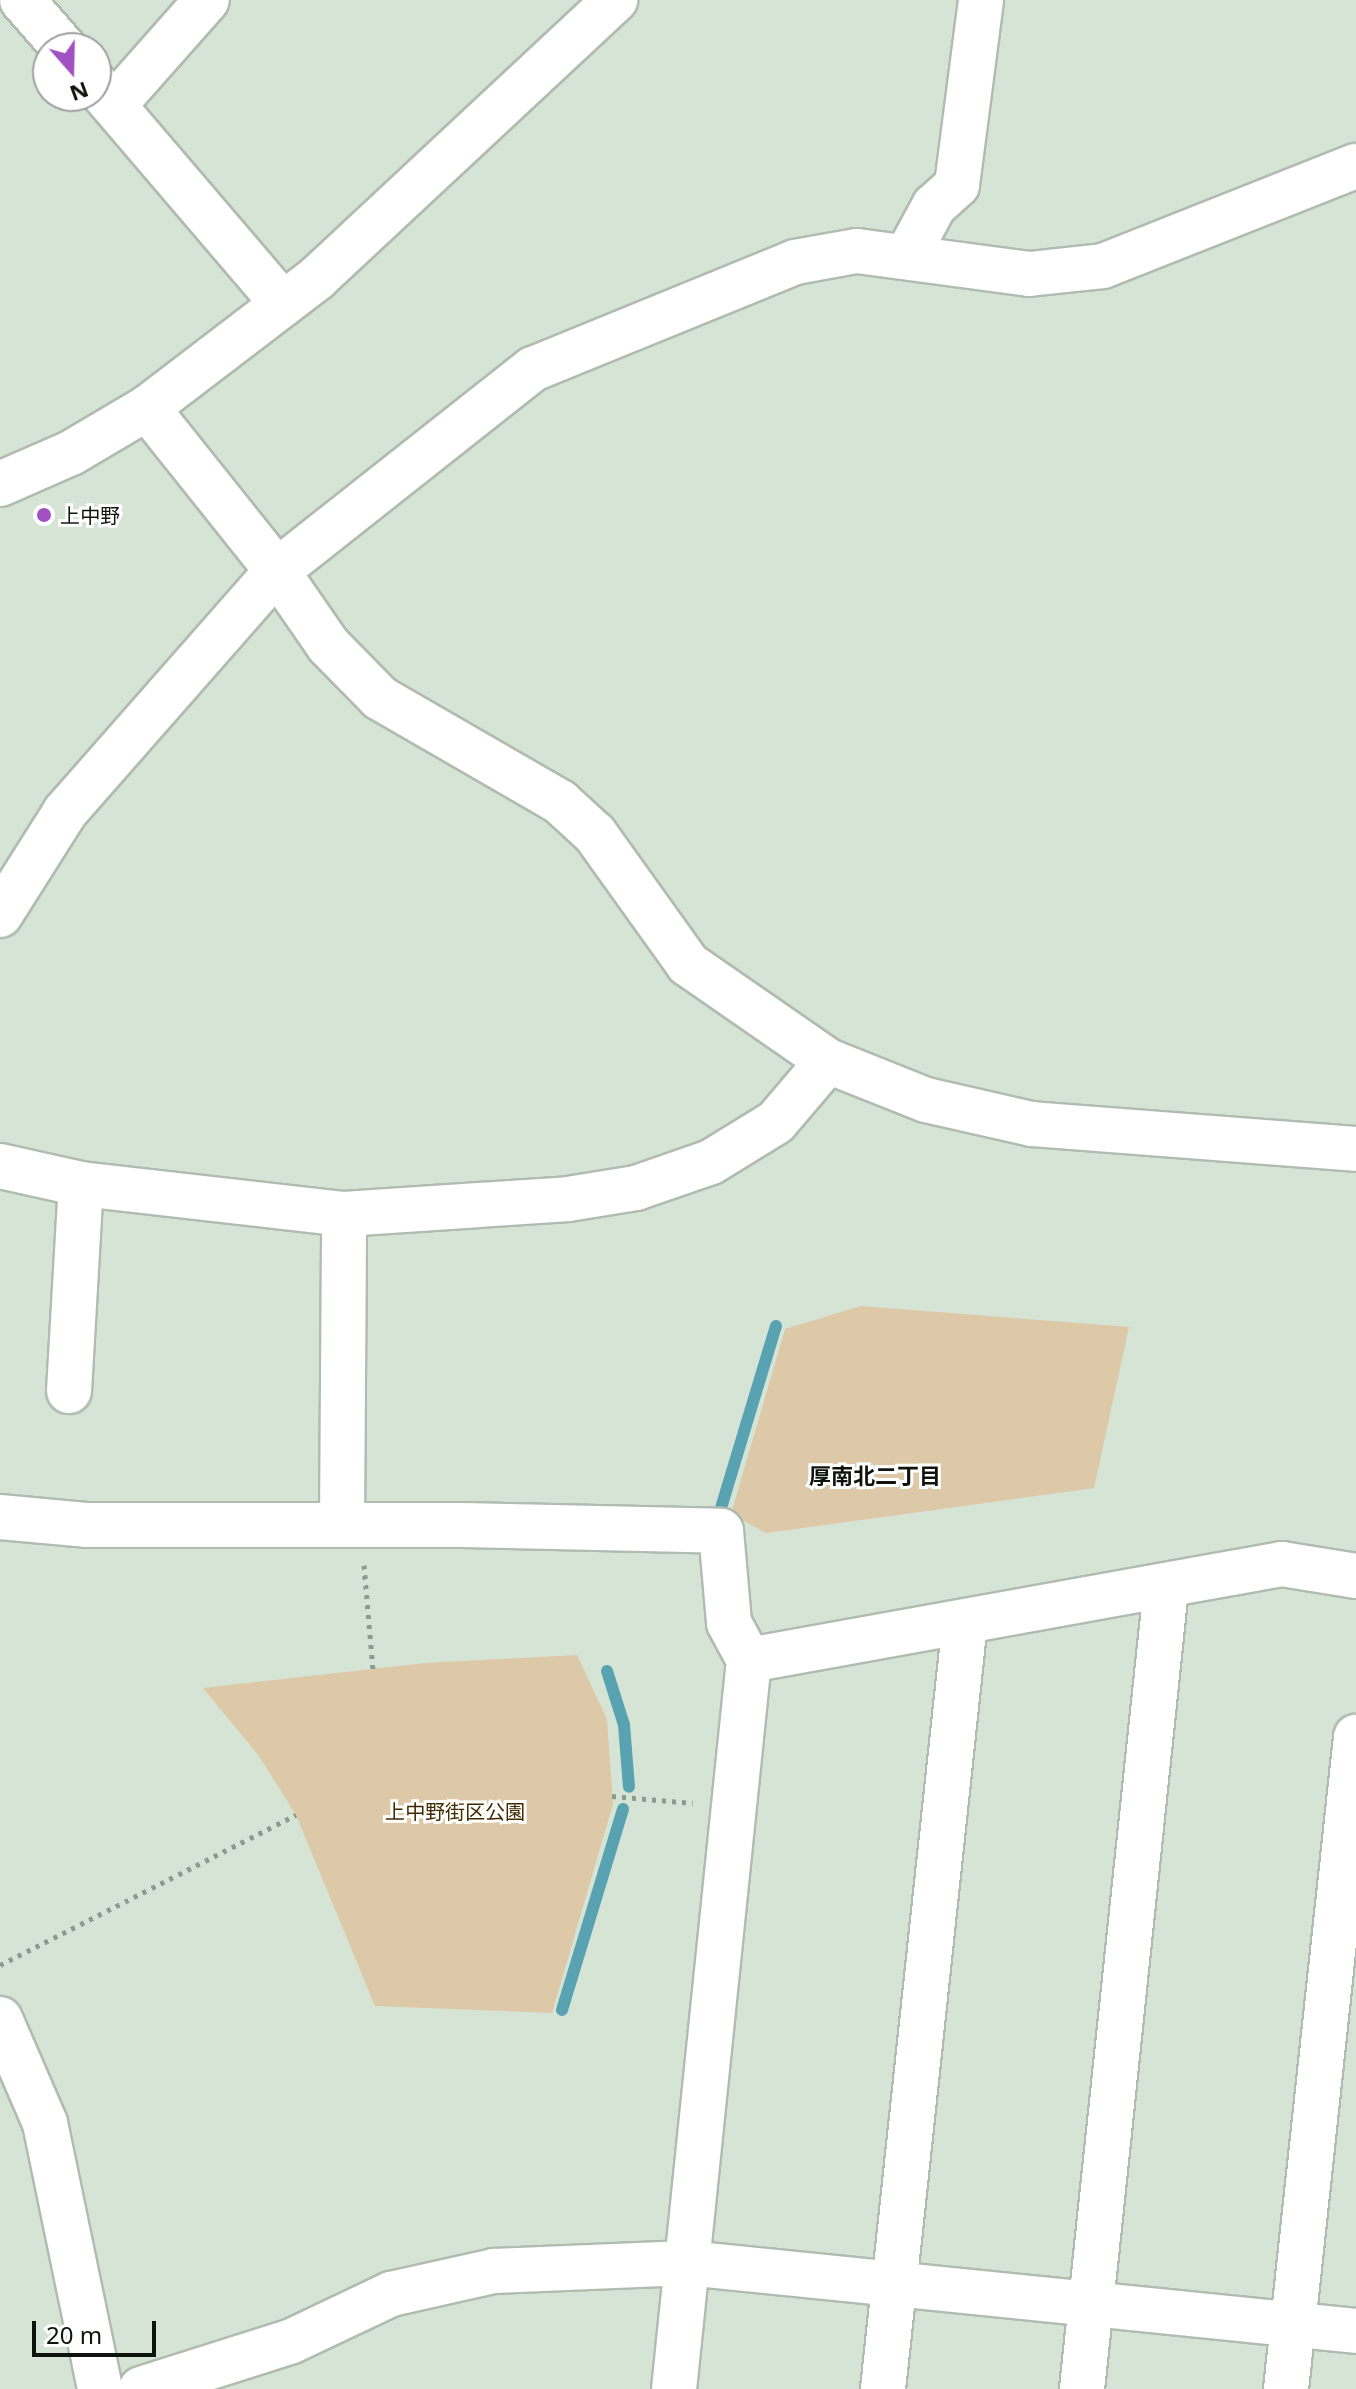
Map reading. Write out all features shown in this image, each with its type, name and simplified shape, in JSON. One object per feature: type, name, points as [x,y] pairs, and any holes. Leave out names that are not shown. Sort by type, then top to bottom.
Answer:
[{"type":"street","points":[[22,0],[50,32]]},
{"type":"street","points":[[112,88],[207,0]]},
{"type":"street","points":[[0,484],[71,453],[147,408],[317,278],[615,0]]},
{"type":"street","points":[[907,256],[934,206],[957,185],[981,0]]},
{"type":"street","points":[[112,103],[283,304]]},
{"type":"street","points":[[0,915],[65,812],[277,571],[533,369],[795,262],[857,251],[1029,274],[1103,266],[1356,166]]},
{"type":"street","points":[[147,408],[277,571],[328,645],[380,698],[560,802],[595,834],[688,964],[828,1061],[926,1100],[1032,1124],[1356,1149]]},
{"type":"street","points":[[0,1166],[81,1184],[344,1214],[568,1199],[636,1188],[711,1162],[776,1122],[828,1061]]},
{"type":"street","points":[[69,1391],[81,1184]]},
{"type":"street","points":[[344,1214],[351,1524]]},
{"type":"street","points":[[0,1517],[86,1525],[351,1524],[721,1531],[729,1623],[749,1660],[674,2389]]},
{"type":"street","points":[[749,1660],[1166,1588],[1282,1564],[1356,1576]]},
{"type":"street","points":[[1082,2389],[1166,1588]]},
{"type":"street","points":[[883,2389],[965,1622]]},
{"type":"street","points":[[1286,2389],[1356,1737]]},
{"type":"street","points":[[0,2019],[45,2123],[100,2389]]},
{"type":"street","points":[[141,2389],[292,2341],[391,2294],[494,2271],[687,2263],[894,2287],[1356,2331]]},
{"type":"path","points":[[351,1524],[373,1670]]},
{"type":"path","points":[[612,1796],[733,1807]]},
{"type":"path","points":[[0,1965],[296,1815]]},
{"type":"green space","points":[[861,1306],[1129,1327],[1094,1488],[766,1533],[731,1514],[785,1329]]},
{"type":"green space","name":"上中野街区公園","points":[[577,1655],[607,1719],[613,1804],[552,2013],[375,2006],[296,1815],[259,1756],[203,1688],[426,1663]]},
{"type":"waterway","points":[[721,1508],[776,1326]]},
{"type":"waterway","points":[[607,1671],[624,1725],[629,1787]]},
{"type":"waterway","points":[[562,2010],[623,1809]]},
{"type":"place","name":"上中野","points":[[44,515]]},
{"type":"district","name":"厚南北二丁目","points":[[875,1476]]}]
